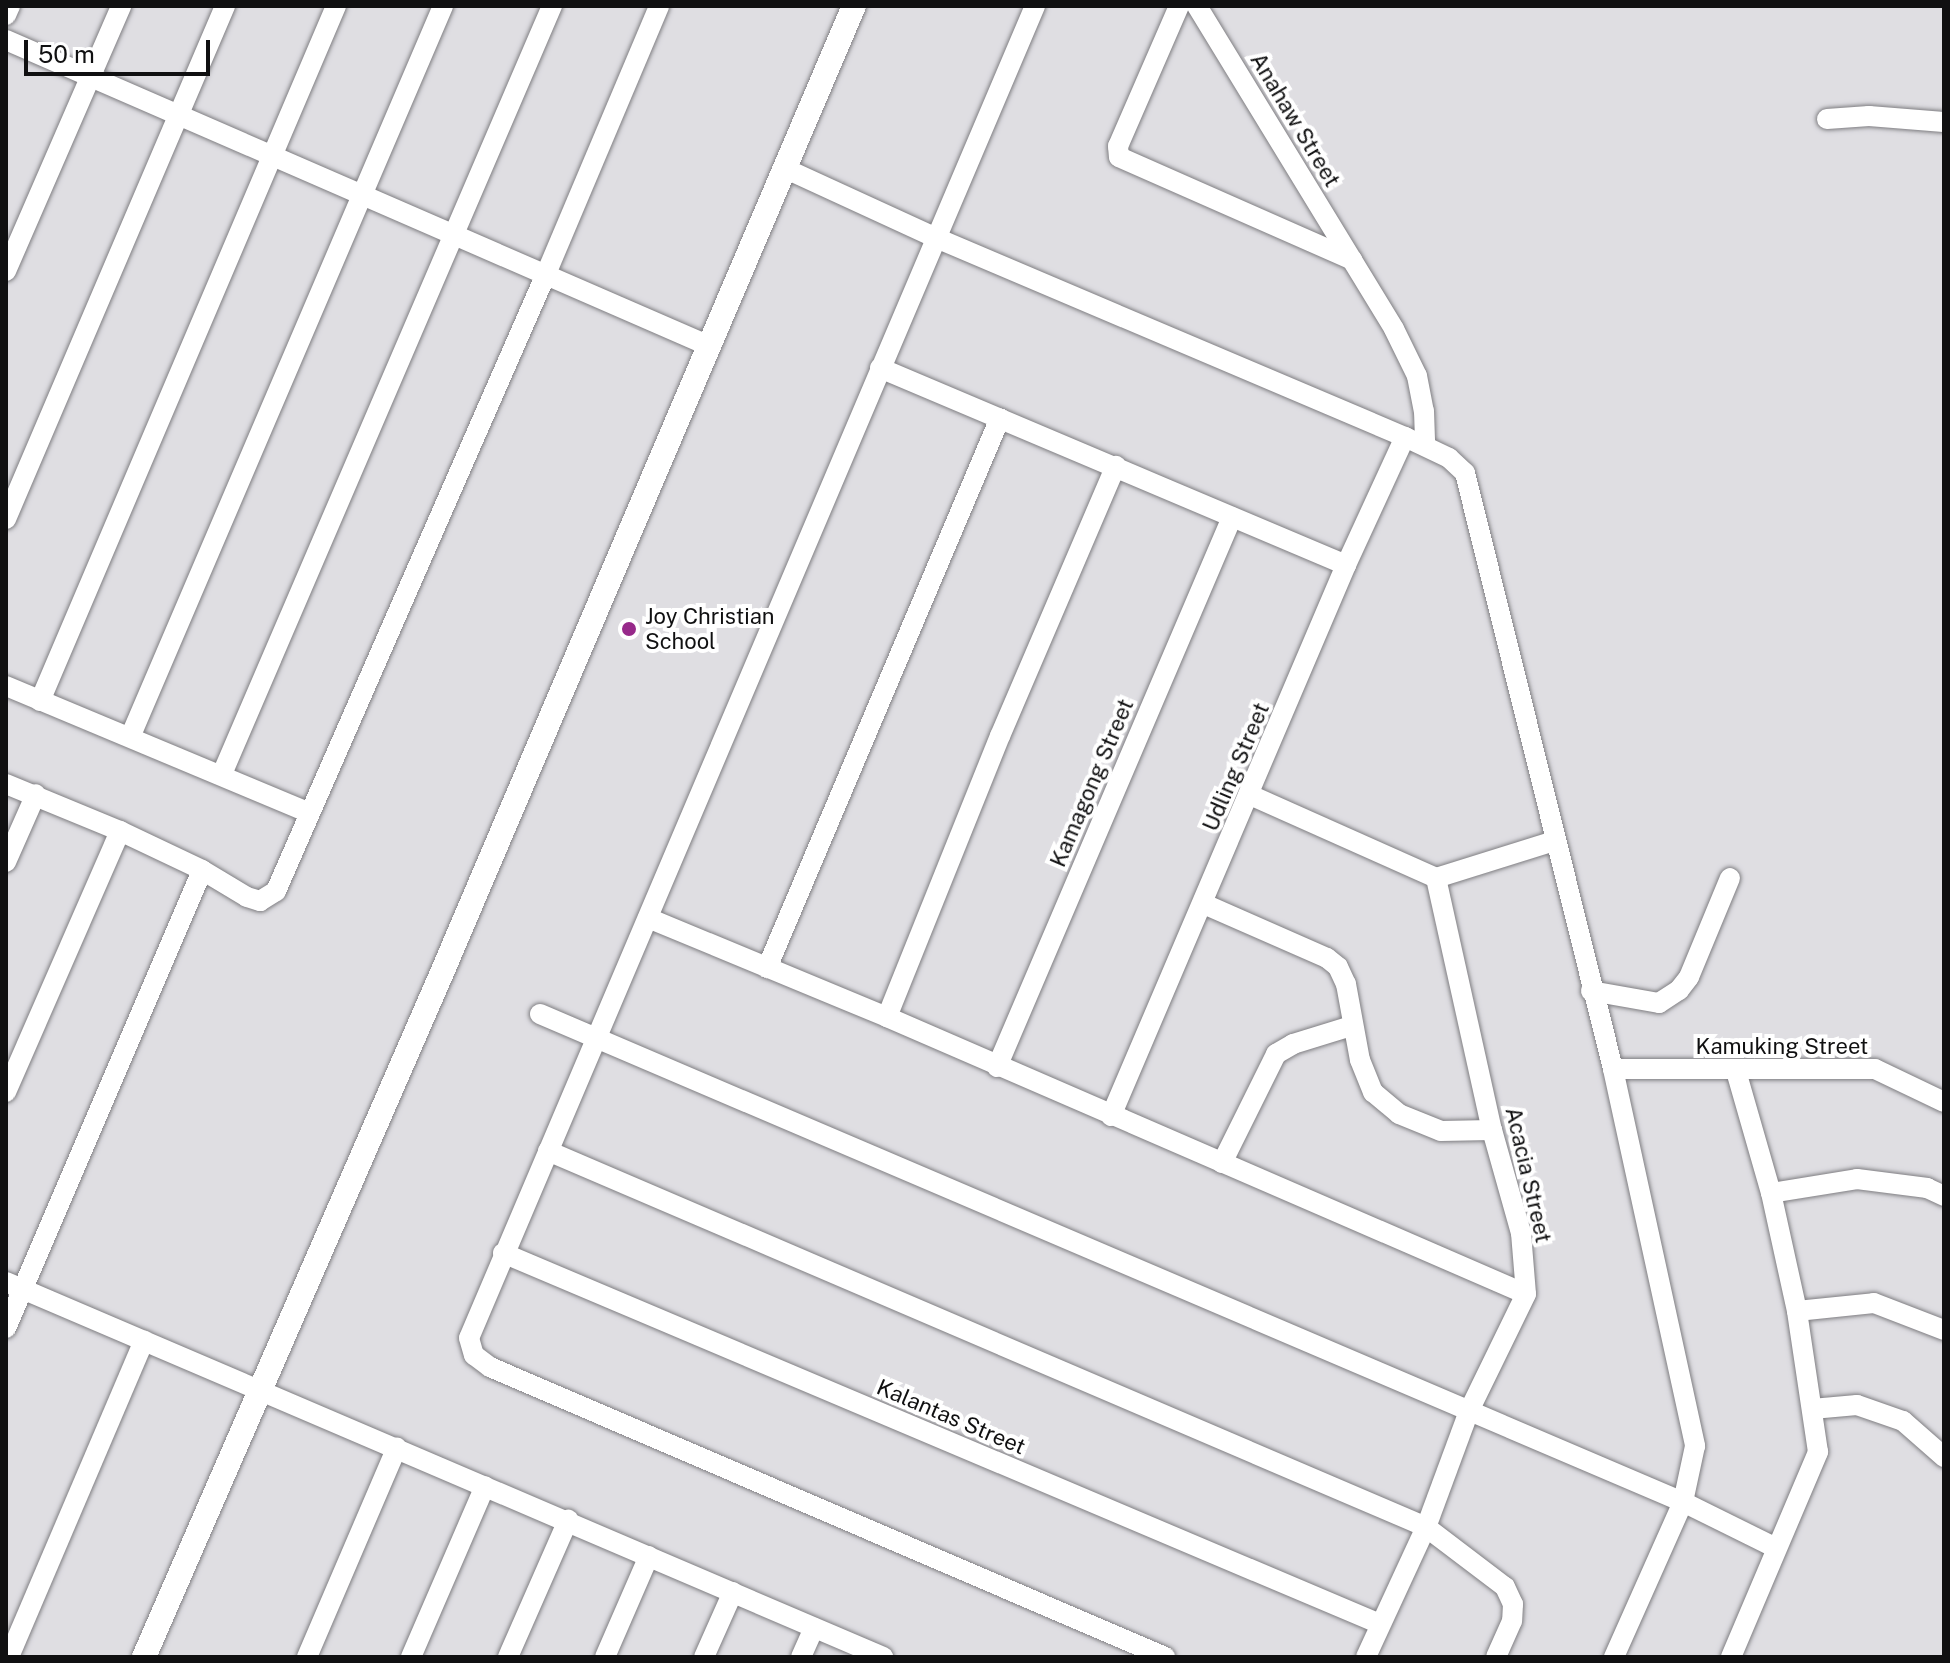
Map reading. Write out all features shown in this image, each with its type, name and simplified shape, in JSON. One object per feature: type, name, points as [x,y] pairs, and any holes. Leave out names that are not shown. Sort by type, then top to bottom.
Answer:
[{"type":"street","points":[[6,15],[10,6]]},
{"type":"street","points":[[6,271],[121,6]]},
{"type":"street","points":[[6,519],[225,6]]},
{"type":"street","points":[[40,701],[336,6]]},
{"type":"street","points":[[131,735],[443,6]]},
{"type":"street","points":[[222,774],[552,6]]},
{"type":"street","points":[[6,784],[120,831],[202,870],[247,897],[268,898],[276,891],[546,274],[659,6]]},
{"type":"street","points":[[144,1657],[258,1388],[441,975],[854,6]]},
{"type":"street","points":[[1035,6],[934,237],[469,1338],[474,1355],[490,1367],[1165,1657]]},
{"type":"street","points":[[1179,6],[1118,146],[1119,157],[1352,260]]},
{"type":"street","name":"Anahaw Street","points":[[1197,6],[1367,281],[1417,376],[1424,411],[1425,446]]},
{"type":"street","points":[[6,40],[456,233],[707,345]]},
{"type":"street","points":[[1827,119],[1869,116],[1944,122]]},
{"type":"street","points":[[784,168],[934,237],[1405,437],[1449,458],[1465,473],[1591,991],[1613,1069],[1695,1446],[1683,1502],[1614,1657]]},
{"type":"street","points":[[880,368],[1346,565]]},
{"type":"street","points":[[767,968],[1000,418]]},
{"type":"street","name":"Udling Street","points":[[1111,1116],[1346,565],[1405,437]]},
{"type":"street","points":[[887,1017],[1000,736],[1116,466]]},
{"type":"street","name":"Kamagong Street","points":[[997,1067],[1232,517]]},
{"type":"street","points":[[6,686],[131,735],[309,813]]},
{"type":"street","points":[[6,862],[36,794]]},
{"type":"street","points":[[1250,795],[1436,878],[1554,841]]},
{"type":"street","points":[[6,1092],[120,831]]},
{"type":"street","points":[[6,1328],[14,1285],[202,870]]},
{"type":"street","name":"Acacia Street","points":[[1436,878],[1492,1130],[1521,1233],[1526,1294]]},
{"type":"street","points":[[1591,991],[1659,1003],[1679,990],[1689,977],[1730,878]]},
{"type":"street","points":[[1204,904],[1327,958],[1338,967],[1346,984],[1351,1026],[1373,1092],[1399,1114],[1441,1131],[1492,1130]]},
{"type":"street","points":[[648,918],[887,1017],[1526,1294],[1469,1411],[1426,1527],[1366,1657]]},
{"type":"street","points":[[540,1014],[598,1036],[1683,1502],[1776,1548]]},
{"type":"street","points":[[1222,1163],[1276,1054],[1293,1044],[1351,1026]]},
{"type":"street","name":"Kamuking Street","points":[[1613,1069],[1875,1069],[1944,1102]]},
{"type":"street","points":[[1731,1657],[1818,1452],[1797,1311],[1771,1193],[1736,1071]]},
{"type":"street","points":[[548,1151],[1426,1527],[1505,1587],[1513,1604],[1512,1621],[1496,1657]]},
{"type":"street","points":[[1771,1193],[1857,1179],[1927,1188],[1944,1196]]},
{"type":"street","name":"Kalantas Street","points":[[503,1253],[1380,1624]]},
{"type":"street","points":[[14,1285],[883,1657]]},
{"type":"street","points":[[1797,1311],[1874,1303],[1944,1330]]},
{"type":"street","points":[[9,1657],[144,1341]]},
{"type":"street","points":[[1812,1409],[1857,1405],[1903,1421],[1944,1457]]},
{"type":"street","points":[[307,1657],[397,1447]]},
{"type":"street","points":[[411,1657],[485,1486]]},
{"type":"street","points":[[508,1657],[568,1520]]},
{"type":"street","points":[[605,1657],[649,1556]]},
{"type":"street","points":[[704,1657],[733,1592]]},
{"type":"street","points":[[801,1657],[814,1628]]},
{"type":"place","name":"Joy Christian School","points":[[629,629]]}]
